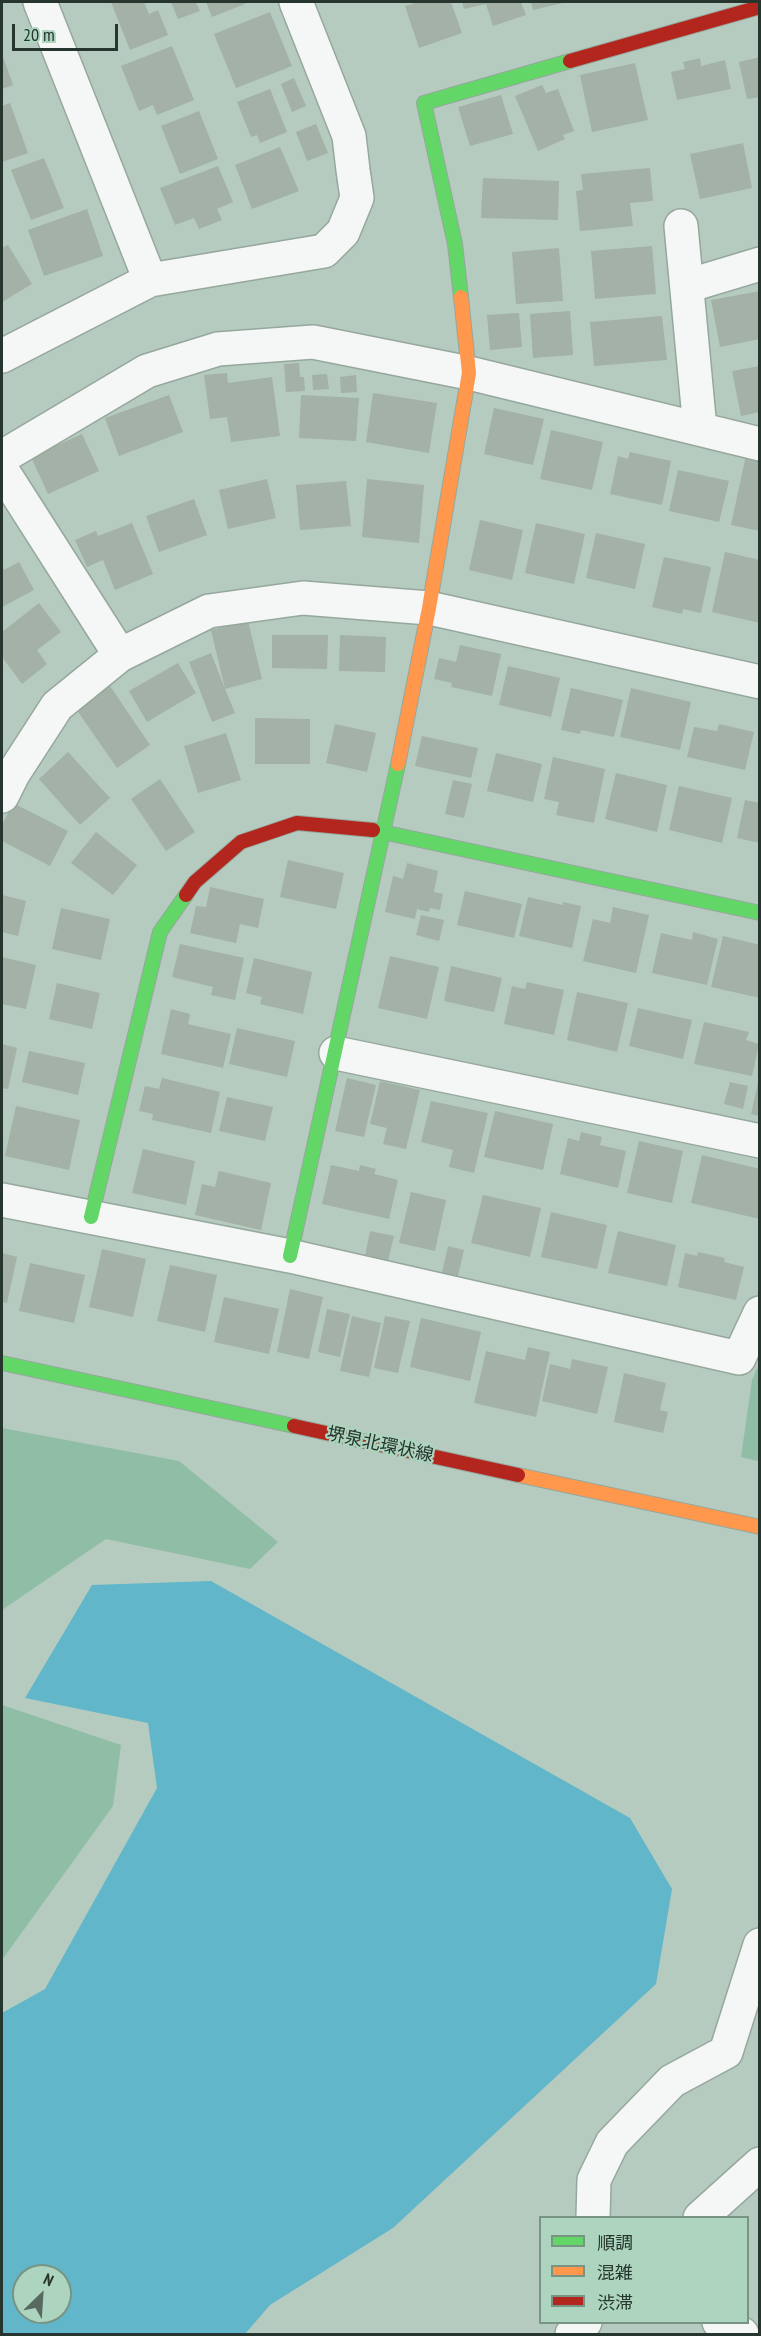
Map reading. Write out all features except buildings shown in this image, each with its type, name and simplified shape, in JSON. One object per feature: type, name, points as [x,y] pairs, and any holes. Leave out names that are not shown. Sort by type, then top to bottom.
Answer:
[{"type":"street","points":[[40,2],[150,280]]},
{"type":"street","points":[[2,356],[150,280],[324,251],[343,232],[357,198],[349,136],[296,2]]},
{"type":"street","points":[[290,1256],[385,831],[429,608],[469,373],[455,244],[424,104],[759,7]]},
{"type":"street","points":[[681,226],[700,429]]},
{"type":"street","points":[[687,286],[759,264]]},
{"type":"street","points":[[2,457],[147,371],[219,349],[313,342],[469,373],[759,444]]},
{"type":"street","points":[[2,470],[120,655]]},
{"type":"street","points":[[2,796],[13,774],[57,706],[120,655],[209,611],[303,598],[429,608],[759,682]]},
{"type":"street","points":[[91,1217],[160,932],[195,882],[241,842],[297,823],[385,831],[759,913]]},
{"type":"street","points":[[336,1053],[759,1141]]},
{"type":"street","points":[[2,1200],[290,1256],[740,1358],[759,1312]]},
{"type":"street","name":"堺泉北環状線","points":[[2,1363],[759,1527]]},
{"type":"street","points":[[593,2216],[594,2180],[612,2143],[672,2081],[726,2052],[759,1945]]},
{"type":"street","points":[[701,2216],[759,2164]]},
{"type":"street","points":[[723,2324],[742,2334]]},
{"type":"green space","points":[[759,1364],[760,1460],[757,1461],[741,1457],[752,1380]]},
{"type":"green space","points":[[2,1428],[179,1461],[278,1542],[250,1569],[106,1539],[2,1610]]},
{"type":"green space","points":[[2,1705],[121,1745],[113,1806],[2,1960]]},
{"type":"water","points":[[211,1581],[630,1818],[672,1889],[656,1984],[393,2228],[270,2305],[245,2334],[2,2334],[2,2013],[45,1989],[157,1788],[148,1723],[25,1698],[92,1585]]},
{"type":"traffic: fast","points":[[461,297],[455,244],[424,103],[570,61]]},
{"type":"traffic: fast","points":[[290,1256],[398,764]]},
{"type":"traffic: fast","points":[[373,830],[760,913]]},
{"type":"traffic: fast","points":[[91,1217],[160,932],[186,895]]},
{"type":"traffic: fast","points":[[2,1363],[294,1426]]},
{"type":"traffic: slow","points":[[398,764],[429,608],[469,373],[461,297]]},
{"type":"traffic: slow","points":[[518,1475],[760,1527]]},
{"type":"traffic: jam","points":[[570,61],[760,7]]},
{"type":"traffic: jam","points":[[186,895],[195,882],[241,842],[297,823],[373,830]]},
{"type":"traffic: jam","points":[[294,1426],[518,1475]]}]
